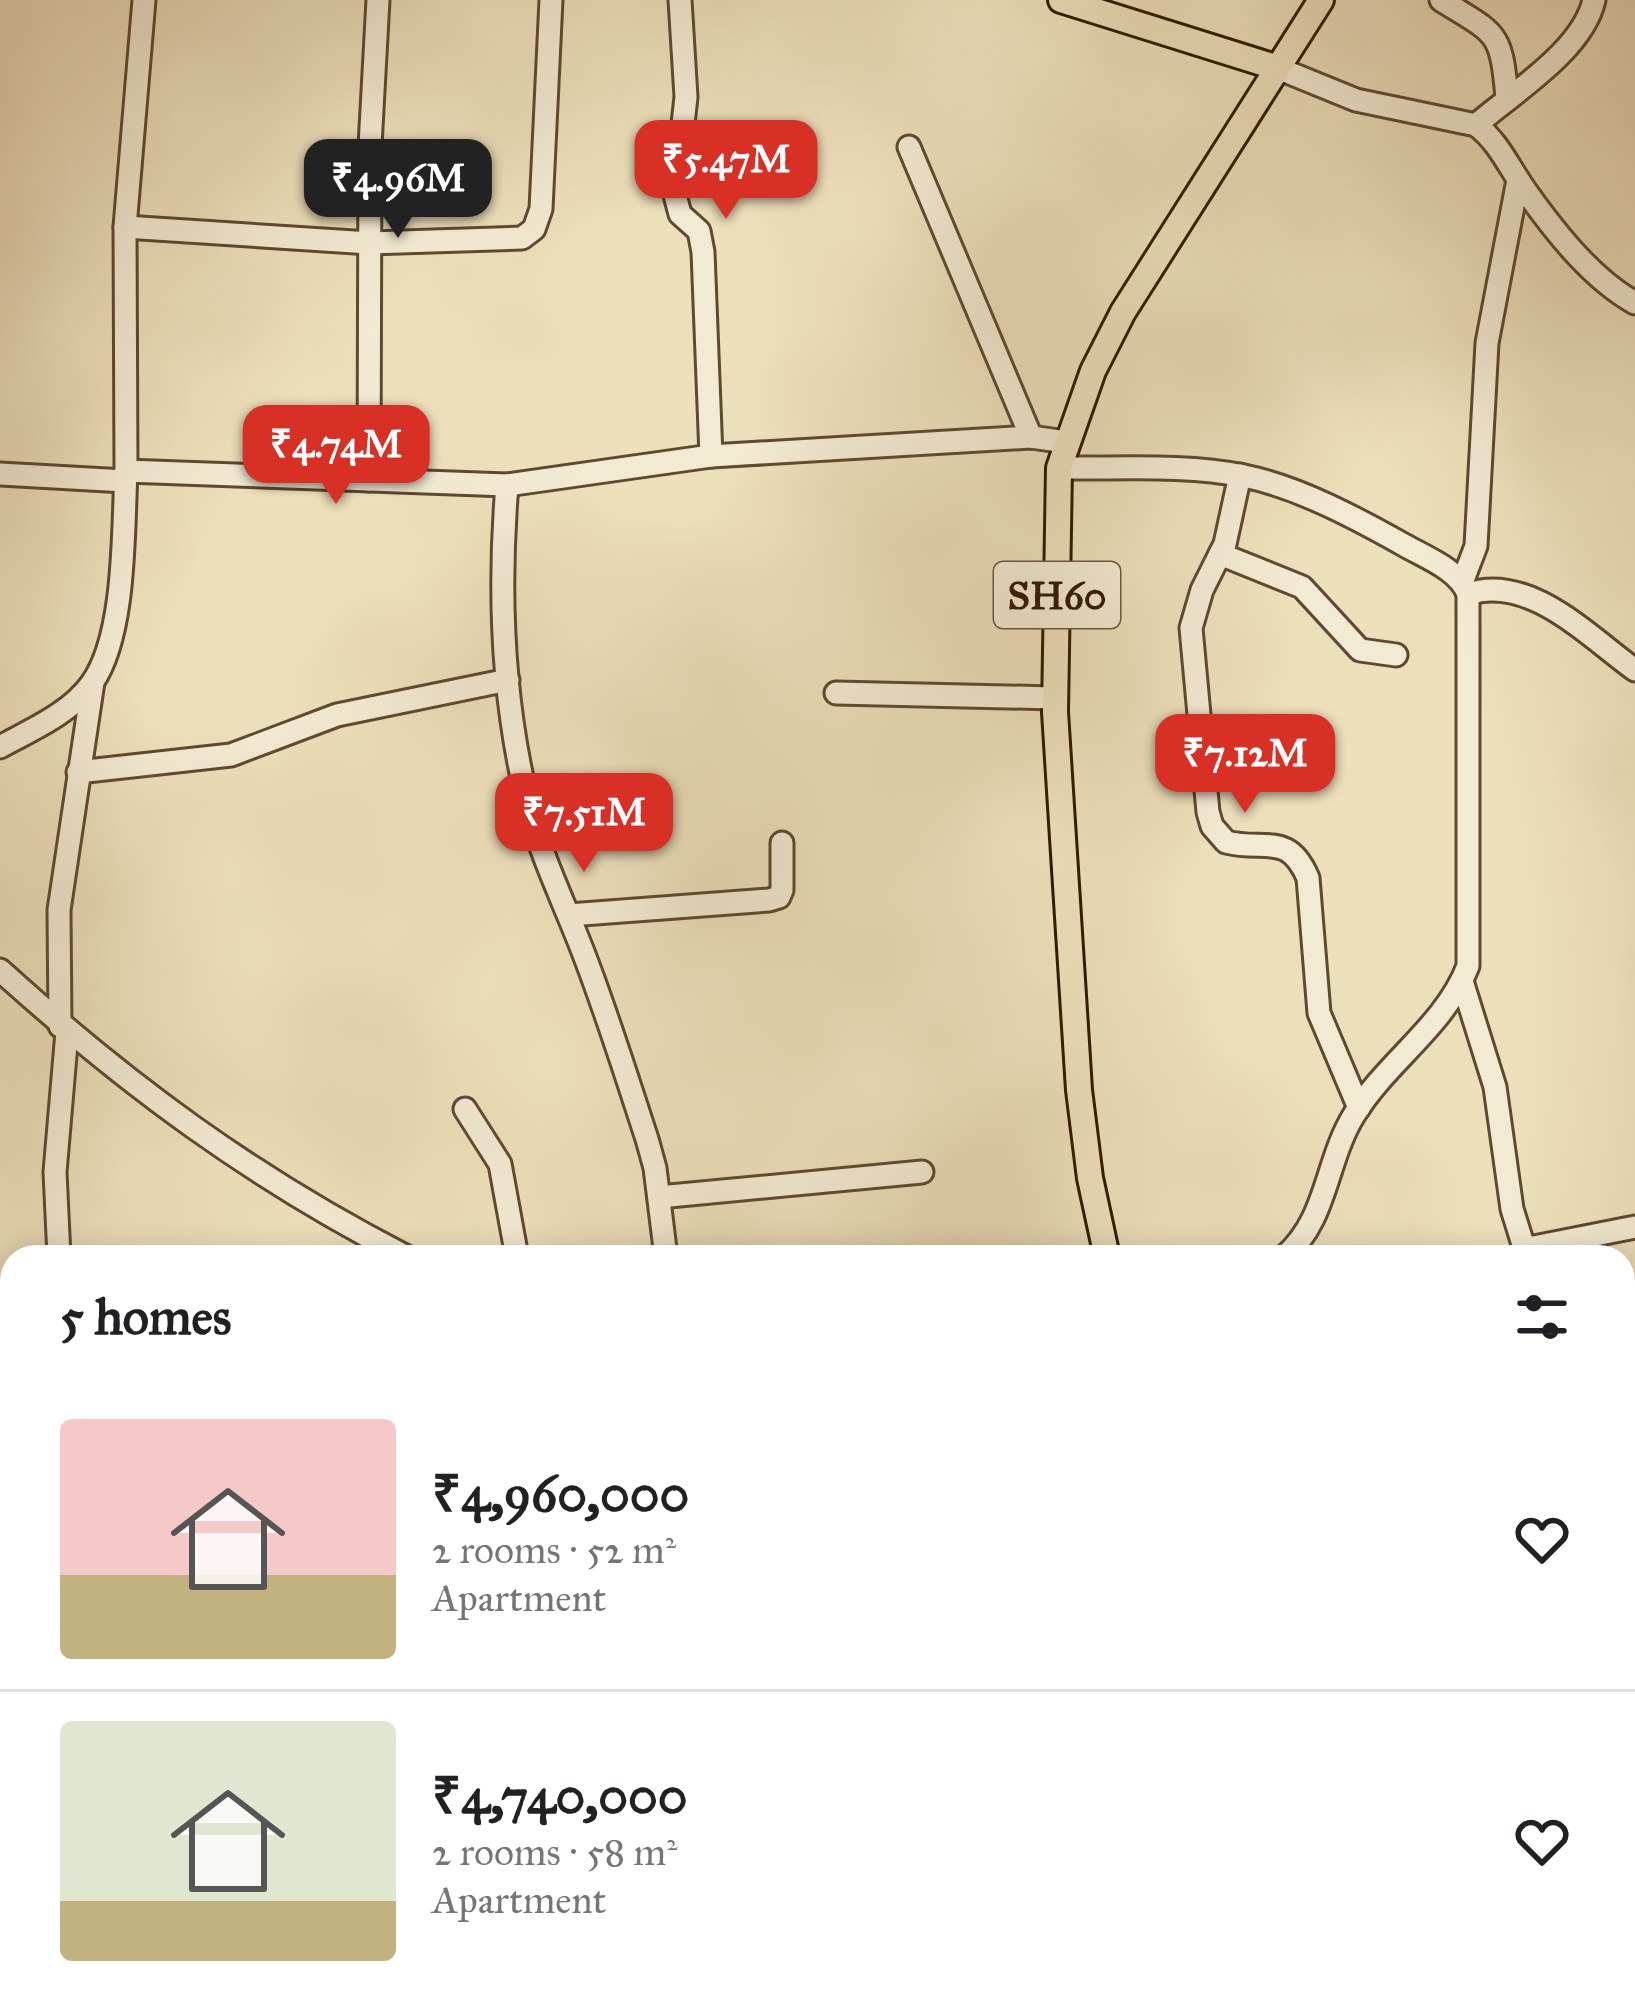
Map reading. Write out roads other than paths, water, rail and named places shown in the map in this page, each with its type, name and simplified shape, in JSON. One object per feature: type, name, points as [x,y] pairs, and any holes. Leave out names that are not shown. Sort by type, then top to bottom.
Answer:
[{"type":"main road","points":[[1061,0],[1275,68]]},
{"type":"main road","name":"SH60","points":[[1104,1245],[1079,1090],[1055,698],[1059,468],[1093,370],[1123,312],[1321,0]]},
{"type":"street","points":[[58,1245],[55,1172],[63,1029],[59,910],[93,682],[104,656],[121,579],[125,227],[144,0]]},
{"type":"street","points":[[369,480],[378,0]]},
{"type":"street","points":[[125,227],[370,243],[522,238],[534,229],[541,209],[551,0]]},
{"type":"street","points":[[680,0],[686,97],[675,195],[680,214],[701,238],[711,456]]},
{"type":"street","points":[[1441,0],[1501,43],[1507,98]]},
{"type":"street","points":[[1476,125],[1569,46],[1583,30],[1594,0]]},
{"type":"street","points":[[1275,68],[1355,100],[1476,125],[1490,136],[1518,180],[1585,262],[1606,284],[1635,303]]},
{"type":"street","points":[[909,147],[1031,437]]},
{"type":"street","points":[[1294,1245],[1309,1228],[1359,1108],[1434,1023],[1468,966],[1471,825],[1466,587],[1476,546],[1486,343],[1518,180]]},
{"type":"street","points":[[0,474],[507,485],[711,456],[1031,437],[1066,442]]},
{"type":"street","points":[[1059,468],[1240,475],[1264,481],[1375,529],[1466,587],[1502,587],[1527,596],[1635,670]]},
{"type":"street","points":[[1240,475],[1220,554],[1202,590],[1191,628],[1212,826],[1226,842],[1281,846],[1301,862],[1310,898],[1319,1013],[1359,1108]]},
{"type":"street","points":[[507,485],[501,566],[508,680],[531,816],[647,1139],[665,1245]]},
{"type":"street","points":[[1220,554],[1302,587],[1360,650],[1396,656]]},
{"type":"street","points":[[78,772],[231,755],[337,715],[508,680]]},
{"type":"street","points":[[0,747],[50,719],[93,682]]},
{"type":"street","points":[[836,693],[1055,698]]},
{"type":"street","points":[[569,915],[779,897],[782,843]]},
{"type":"street","points":[[0,970],[134,1086],[248,1167],[386,1245]]},
{"type":"street","points":[[1462,982],[1495,1087],[1512,1209],[1523,1245]]},
{"type":"street","points":[[465,1109],[500,1164],[515,1245]]},
{"type":"street","points":[[659,1197],[922,1172]]},
{"type":"street","points":[[1560,1245],[1635,1227]]}]
